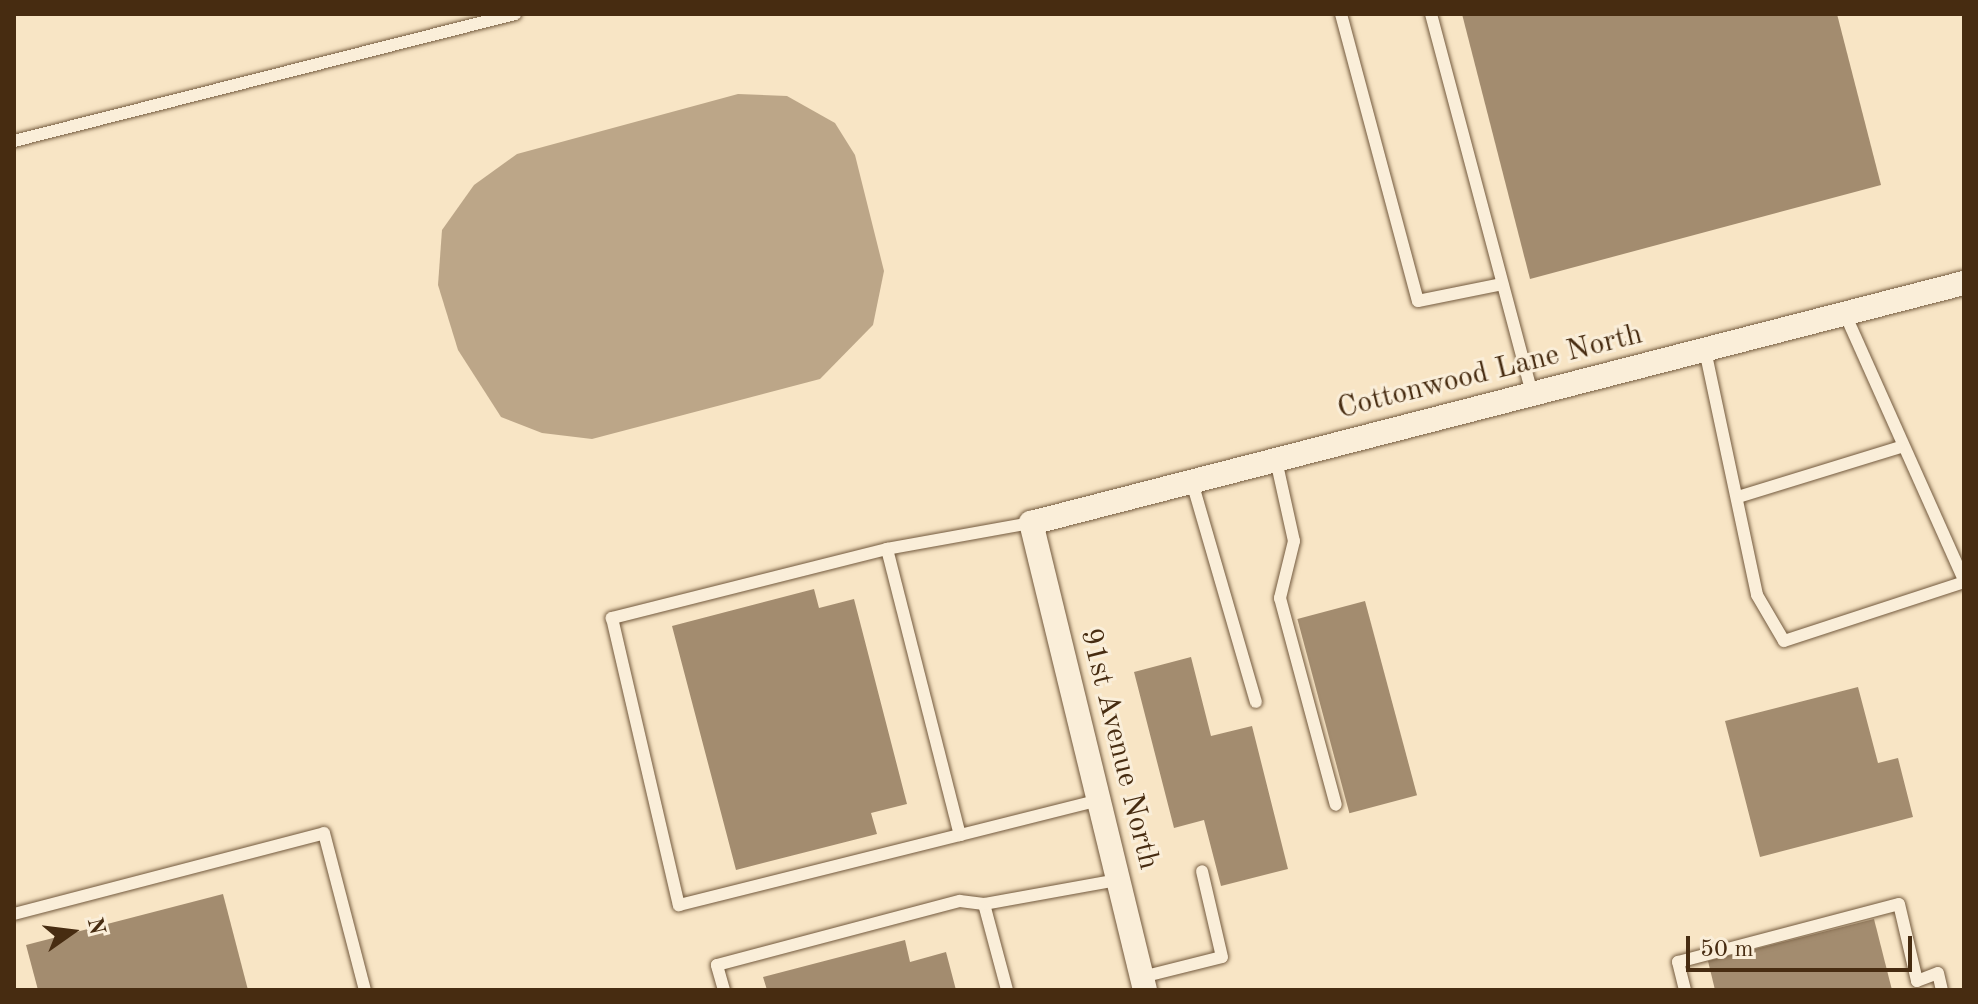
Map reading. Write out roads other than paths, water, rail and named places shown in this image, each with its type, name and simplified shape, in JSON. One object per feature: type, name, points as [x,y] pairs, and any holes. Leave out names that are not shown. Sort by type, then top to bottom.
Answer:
[{"type":"street","name":"Cottonwood Lane North","points":[[1031,523],[1964,283]]},
{"type":"street","name":"91st Avenue North","points":[[1031,523],[1143,983]]},
{"type":"lane","points":[[14,141],[515,14]]},
{"type":"lane","points":[[1341,14],[1418,301],[1502,284]]},
{"type":"lane","points":[[1431,14],[1532,394]]},
{"type":"lane","points":[[1705,350],[1757,595],[1784,641],[1964,581],[1901,447],[1845,314]]},
{"type":"lane","points":[[1738,497],[1901,447]]},
{"type":"lane","points":[[1276,460],[1294,541],[1280,598],[1336,805]]},
{"type":"lane","points":[[1192,482],[1256,702]]},
{"type":"lane","points":[[1031,523],[887,549],[612,618],[679,905],[1099,800]]},
{"type":"lane","points":[[887,549],[960,835]]},
{"type":"lane","points":[[14,914],[324,833],[365,990]]},
{"type":"lane","points":[[1143,983],[1222,957],[1202,871]]},
{"type":"lane","points":[[724,990],[717,965],[960,901],[984,904],[1118,880]]},
{"type":"lane","points":[[984,904],[1007,990]]},
{"type":"lane","points":[[1685,990],[1678,962],[1899,904],[1917,981],[1938,973],[1942,990]]}]
